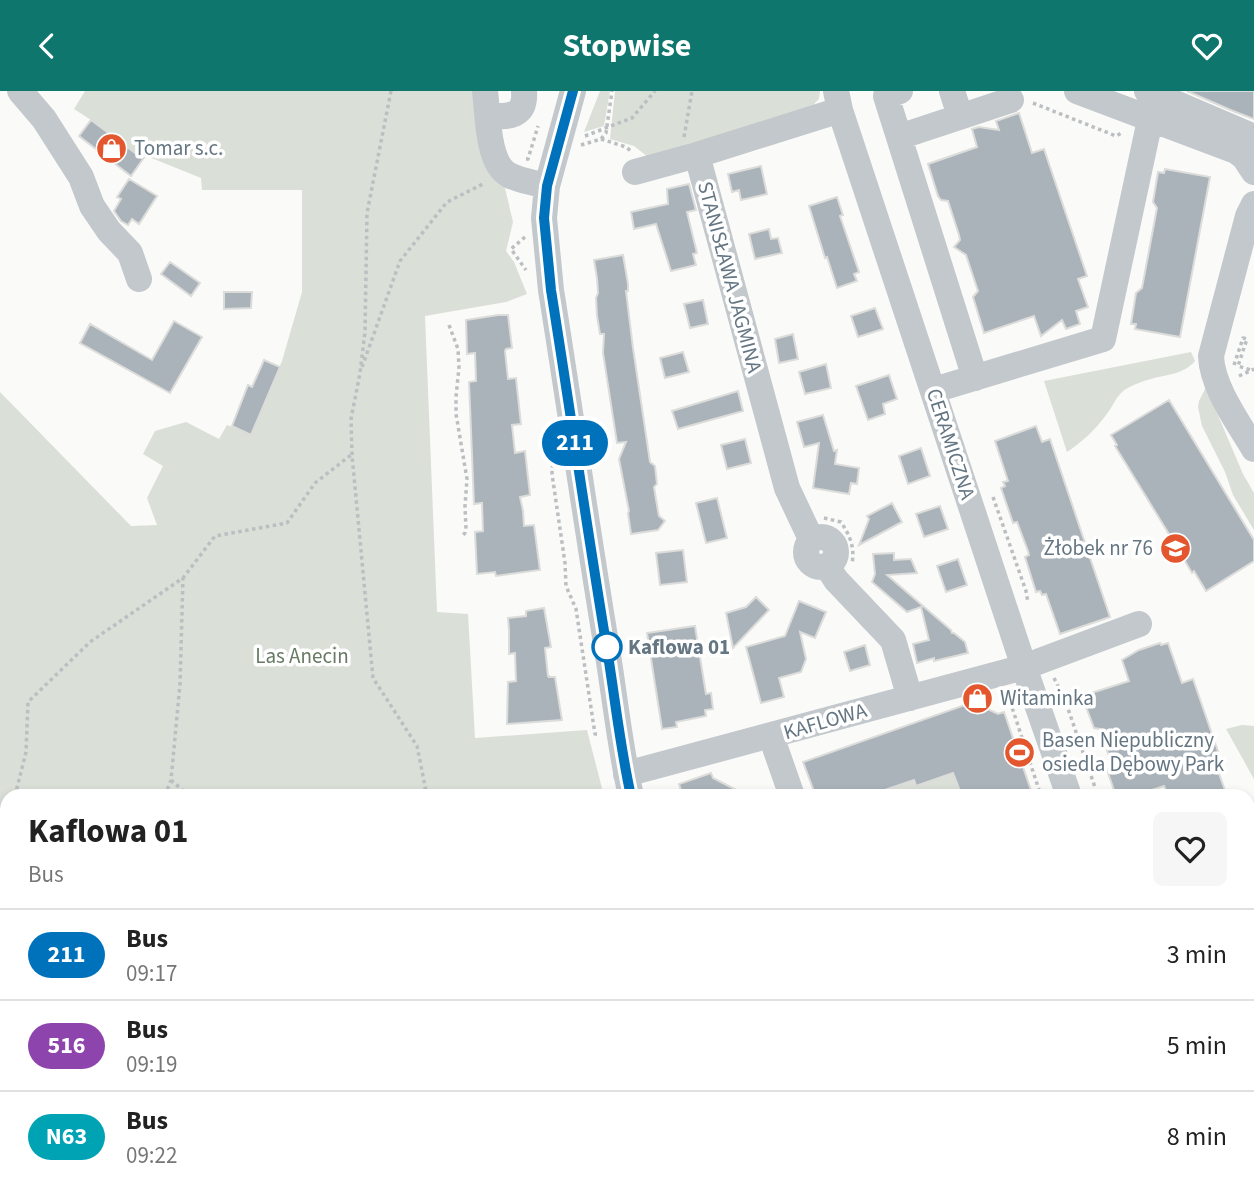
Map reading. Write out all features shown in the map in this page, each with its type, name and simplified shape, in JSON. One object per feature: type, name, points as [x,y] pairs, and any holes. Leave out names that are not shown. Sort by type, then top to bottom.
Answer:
[{"type":"street","points":[[20,91],[44,119],[74,166],[92,206],[109,231],[130,253],[139,279]]},
{"type":"street","points":[[487,104],[505,117],[516,114],[523,104],[524,91]]},
{"type":"street","points":[[573,91],[547,186],[544,218],[551,290],[595,584],[629,785]]},
{"type":"street","points":[[900,91],[886,96],[975,378]]},
{"type":"street","points":[[952,91],[960,116]]},
{"type":"street","points":[[1147,91],[1254,137]]},
{"type":"street","points":[[1087,93],[1150,120],[1236,151],[1254,171]]},
{"type":"street","points":[[899,137],[1012,100]]},
{"type":"street","name":"STANISŁAWA JAGMINA","points":[[815,529],[787,488],[690,149],[838,101]]},
{"type":"street","name":"CERAMICZNA","points":[[838,101],[1067,789]]},
{"type":"street","points":[[487,104],[492,148],[497,164],[510,176],[547,186]]},
{"type":"street","points":[[934,390],[1103,339],[1150,120]]},
{"type":"street","points":[[635,172],[690,149]]},
{"type":"street","points":[[1228,149],[1241,170],[1252,206],[1211,356],[1217,384],[1254,449]]},
{"type":"street","points":[[815,529],[817,537],[828,538],[835,547],[839,568],[836,580],[893,640],[910,698]]},
{"type":"street","name":"KAFLOWA","points":[[629,785],[771,736],[1024,667],[1139,624]]},
{"type":"street","points":[[771,736],[790,789]]},
{"type":"path","points":[[391,91],[367,213],[365,332],[351,419],[352,454],[373,677],[417,746],[425,789]]},
{"type":"path","points":[[578,145],[580,137],[632,118],[655,91]]},
{"type":"path","points":[[690,149],[692,91]]},
{"type":"path","points":[[360,373],[400,261],[447,202],[506,173]]},
{"type":"path","points":[[449,325],[457,349],[459,367],[456,414],[467,479],[466,530],[463,535]]},
{"type":"path","points":[[1237,343],[1230,364],[1234,365],[1243,338],[1247,339],[1238,366],[1253,369]]},
{"type":"path","points":[[1242,375],[1253,369]]},
{"type":"path","points":[[17,789],[26,752],[28,702],[90,642],[183,578],[215,536],[287,523],[315,483],[352,454]]},
{"type":"path","points":[[815,529],[830,518],[841,522],[851,538],[854,555],[839,568]]},
{"type":"path","points":[[168,789],[171,780],[180,684],[183,578]]},
{"type":"path","points":[[1024,667],[1040,789]]},
{"type":"path","points":[[1024,667],[1065,700],[1096,789]]},
{"type":"path","points":[[171,780],[181,789]]},
{"type":"green space","name":"Las Anecin","points":[[85,91],[474,91],[504,184],[513,222],[506,251],[514,262],[527,294],[506,302],[425,316],[437,612],[468,614],[475,738],[587,730],[602,789],[0,789],[0,392],[131,526],[157,525],[147,498],[163,466],[143,454],[155,431],[186,422],[219,439],[227,425],[251,434],[282,361],[302,292],[302,190],[202,190],[201,178],[149,157],[143,159],[74,109]]},
{"type":"green space","points":[[600,91],[610,91],[604,126],[584,132]]},
{"type":"green space","points":[[615,91],[820,91],[819,99],[812,109],[648,157],[634,146],[610,139]]},
{"type":"green space","points":[[1191,352],[1195,361],[1185,369],[1141,382],[1123,392],[1097,426],[1067,452],[1044,381]]},
{"type":"green space","points":[[1206,387],[1243,474],[1254,493],[1254,530],[1233,495],[1225,472],[1202,426],[1198,407]]},
{"type":"green space","points":[[1242,725],[1254,726],[1254,779],[1226,729]]},
{"type":"green space","points":[[953,773],[959,789],[888,789],[914,780],[916,786]]},
{"type":"building","points":[[1187,91],[1254,91],[1254,119],[1233,111]]},
{"type":"building","points":[[1019,113],[1032,153],[1044,149],[1087,276],[1078,279],[1088,307],[1076,311],[1080,324],[1066,329],[1062,320],[1041,336],[1034,316],[984,333],[973,297],[978,291],[966,255],[954,247],[960,240],[959,235],[948,201],[941,200],[938,196],[928,164],[977,147],[972,129],[979,127],[999,130],[996,121]]},
{"type":"building","name":"Tomar s.c.","points":[[91,120],[143,159],[131,176],[79,136]]},
{"type":"building","points":[[761,166],[767,194],[741,200],[739,190],[732,192],[728,174]]},
{"type":"building","points":[[1165,169],[1210,177],[1180,337],[1135,329],[1136,324],[1131,324],[1136,293],[1142,288],[1157,208],[1153,202],[1158,172],[1164,173]]},
{"type":"building","points":[[129,179],[157,196],[139,224],[132,219],[128,225],[121,221],[114,211],[121,199],[117,197]]},
{"type":"building","points":[[689,184],[696,210],[687,212],[697,253],[693,254],[696,265],[671,271],[656,224],[634,229],[631,212],[668,204],[667,189]]},
{"type":"building","points":[[837,197],[843,215],[840,216],[859,272],[854,274],[857,281],[837,288],[809,206]]},
{"type":"building","points":[[769,229],[771,239],[778,238],[782,253],[755,259],[749,234]]},
{"type":"building","points":[[623,255],[633,348],[650,462],[655,466],[657,484],[654,487],[659,516],[665,521],[658,530],[631,534],[619,459],[626,442],[617,443],[603,353],[604,334],[600,334],[597,316],[598,293],[594,260]]},
{"type":"building","points":[[170,262],[200,283],[191,296],[161,274]]},
{"type":"building","points":[[224,292],[252,292],[251,308],[224,309]]},
{"type":"building","points":[[703,300],[708,324],[690,328],[684,304]]},
{"type":"building","points":[[875,308],[883,329],[858,337],[851,316]]},
{"type":"building","points":[[508,315],[512,348],[505,351],[508,379],[516,378],[521,424],[512,425],[515,453],[525,451],[530,495],[520,497],[524,526],[534,525],[540,570],[496,576],[495,572],[477,574],[475,532],[483,531],[482,503],[474,504],[469,382],[476,381],[475,353],[467,354],[466,320]]},
{"type":"building","points":[[174,321],[202,337],[170,393],[80,343],[90,324],[152,360]]},
{"type":"building","points":[[793,334],[798,359],[779,363],[775,339]]},
{"type":"building","points":[[683,352],[689,372],[665,378],[660,358]]},
{"type":"building","points":[[264,360],[280,367],[251,435],[232,426],[248,385],[252,387]]},
{"type":"building","points":[[826,364],[831,388],[805,394],[799,372]]},
{"type":"building","points":[[889,375],[897,399],[883,404],[885,414],[868,420],[856,386]]},
{"type":"building","points":[[738,391],[743,411],[678,429],[672,411]]},
{"type":"building","points":[[1169,400],[1254,540],[1254,561],[1206,591],[1194,571],[1192,573],[1115,446],[1117,445],[1111,435]]},
{"type":"building","points":[[823,415],[834,451],[837,450],[835,464],[859,468],[857,484],[851,483],[849,494],[813,488],[819,443],[804,447],[797,422]]},
{"type":"building","points":[[1036,426],[1042,442],[1050,439],[1110,617],[1060,634],[1046,594],[1036,592],[1025,557],[1029,555],[1028,551],[1017,522],[1013,523],[1001,488],[1005,486],[1003,482],[1008,481],[995,441]]},
{"type":"building","points":[[745,439],[751,463],[727,469],[721,445]]},
{"type":"building","points":[[921,448],[930,476],[908,484],[899,456]]},
{"type":"building","points":[[717,498],[727,538],[706,543],[696,503]]},
{"type":"building","points":[[892,503],[902,522],[859,545],[869,519],[867,516]]},
{"type":"building","points":[[940,506],[948,529],[924,537],[916,514]]},
{"type":"building","points":[[683,550],[687,582],[660,585],[656,553]]},
{"type":"building","points":[[894,553],[894,560],[911,559],[917,573],[887,575],[965,642],[968,653],[917,663],[913,644],[929,640],[921,607],[907,612],[872,582],[875,574],[873,554]]},
{"type":"building","points":[[958,559],[967,585],[946,592],[937,566]]},
{"type":"building","points":[[756,597],[769,610],[733,648],[726,613],[746,607]]},
{"type":"building","points":[[799,601],[826,612],[815,638],[800,632],[806,659],[801,672],[779,678],[784,697],[761,703],[746,647],[785,636]]},
{"type":"building","points":[[544,608],[551,647],[545,648],[548,676],[555,677],[562,720],[507,724],[508,682],[516,681],[515,653],[509,654],[508,618],[526,616],[526,611]]},
{"type":"building","points":[[695,626],[706,694],[711,693],[713,709],[705,710],[706,716],[676,722],[677,727],[662,729],[647,633]]},
{"type":"building","points":[[1168,643],[1182,683],[1193,679],[1222,763],[1216,765],[1225,789],[1165,789],[1164,786],[1155,789],[1114,789],[1107,770],[1112,765],[1100,729],[1094,728],[1082,696],[1129,681],[1122,660],[1139,650]]},
{"type":"building","points":[[865,645],[870,665],[850,671],[844,652]]},
{"type":"building","points":[[979,700],[981,706],[998,714],[1004,712],[1031,789],[959,789],[953,773],[916,786],[914,780],[888,789],[813,789],[803,762]]},
{"type":"building","points":[[711,773],[713,778],[734,789],[681,789],[679,784]]},
{"type":"bus line","name":"211","points":[[573,91],[547,186],[544,218],[551,290],[595,584],[629,789]]},
{"type":"place","name":"Tomar s.c.","points":[[111,148]]},
{"type":"place","name":"Żłobek nr 76","points":[[1176,548]]},
{"type":"place","name":"Kaflowa 01","points":[[607,647]]},
{"type":"place","name":"Witaminka","points":[[977,698]]},
{"type":"place","name":"Basen Niepubliczny osiedla Dębowy Park","points":[[1019,752]]}]
